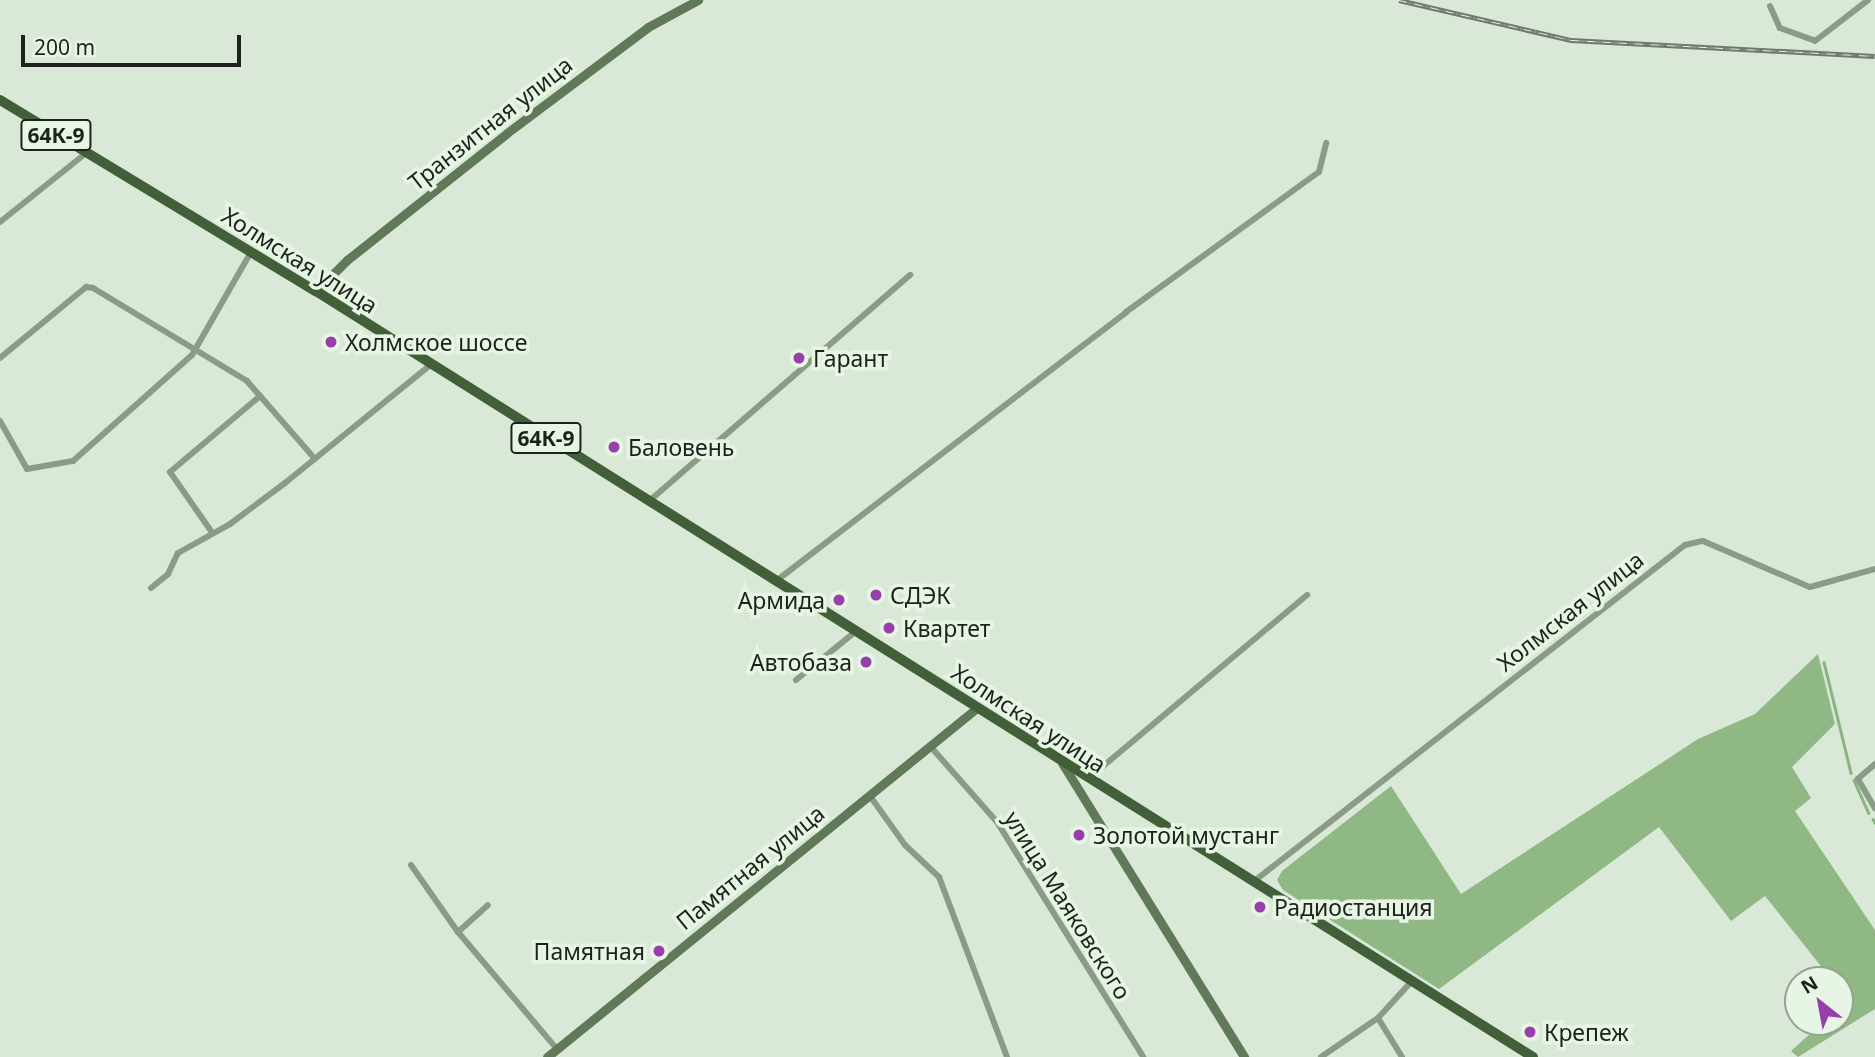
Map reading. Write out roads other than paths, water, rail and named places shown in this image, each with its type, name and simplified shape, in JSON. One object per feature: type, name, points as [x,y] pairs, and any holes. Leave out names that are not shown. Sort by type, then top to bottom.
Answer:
[{"type":"main road","name":"Холмская улица","points":[[0,100],[316,291],[978,707],[1252,883],[1533,1057]]},
{"type":"street","name":"Транзитная улица","points":[[316,291],[347,260],[507,132],[648,27],[698,0]]},
{"type":"street","points":[[1770,6],[1780,28],[1815,41],[1868,0]]},
{"type":"street","points":[[776,581],[1126,312],[1319,172],[1326,143]]},
{"type":"street","points":[[0,222],[86,153]]},
{"type":"street","points":[[0,421],[27,469],[73,461],[195,349],[251,252]]},
{"type":"street","points":[[648,502],[910,275]]},
{"type":"street","points":[[0,358],[86,287],[247,381],[315,459]]},
{"type":"street","points":[[151,588],[168,574],[178,553],[211,531],[230,524],[430,365]]},
{"type":"street","points":[[211,531],[170,472],[260,396]]},
{"type":"street","name":"Холмская улица","points":[[1252,883],[1685,545],[1703,541],[1810,587],[1875,569]]},
{"type":"street","points":[[1088,779],[1307,595]]},
{"type":"street","points":[[796,680],[856,631]]},
{"type":"street","name":"Памятная улица","points":[[547,1057],[978,707]]},
{"type":"street","name":"улица Маяковского","points":[[930,746],[997,822],[1143,1057]]},
{"type":"street","points":[[1062,762],[1244,1057]]},
{"type":"street","points":[[1875,764],[1858,779],[1875,809]]},
{"type":"street","points":[[870,796],[905,845],[939,877],[1007,1057]]},
{"type":"street","points":[[411,865],[458,932],[557,1049]]},
{"type":"street","points":[[458,932],[488,905]]},
{"type":"street","points":[[1321,1057],[1378,1018],[1411,982]]},
{"type":"street","points":[[1378,1018],[1402,1057]]},
{"type":"waterway","points":[[1824,662],[1851,773]]},
{"type":"waterway","points":[[1854,780],[1869,813]]},
{"type":"waterway","points":[[1873,819],[1875,823]]},
{"type":"railway","points":[[1399,0],[1571,40],[1875,56]]},
{"type":"place","name":"Холмское шоссе","points":[[331,342]]},
{"type":"place","name":"Гарант","points":[[799,358]]},
{"type":"place","name":"Баловень","points":[[614,447]]},
{"type":"place","name":"СДЭК","points":[[876,595]]},
{"type":"place","name":"Армида","points":[[839,600]]},
{"type":"place","name":"Квартет","points":[[889,628]]},
{"type":"place","name":"Автобаза","points":[[866,662]]},
{"type":"place","name":"Золотой мустанг","points":[[1079,835]]},
{"type":"place","name":"Радиостанция","points":[[1260,907]]},
{"type":"place","name":"Памятная","points":[[659,951]]},
{"type":"place","name":"Крепеж","points":[[1530,1032]]}]
